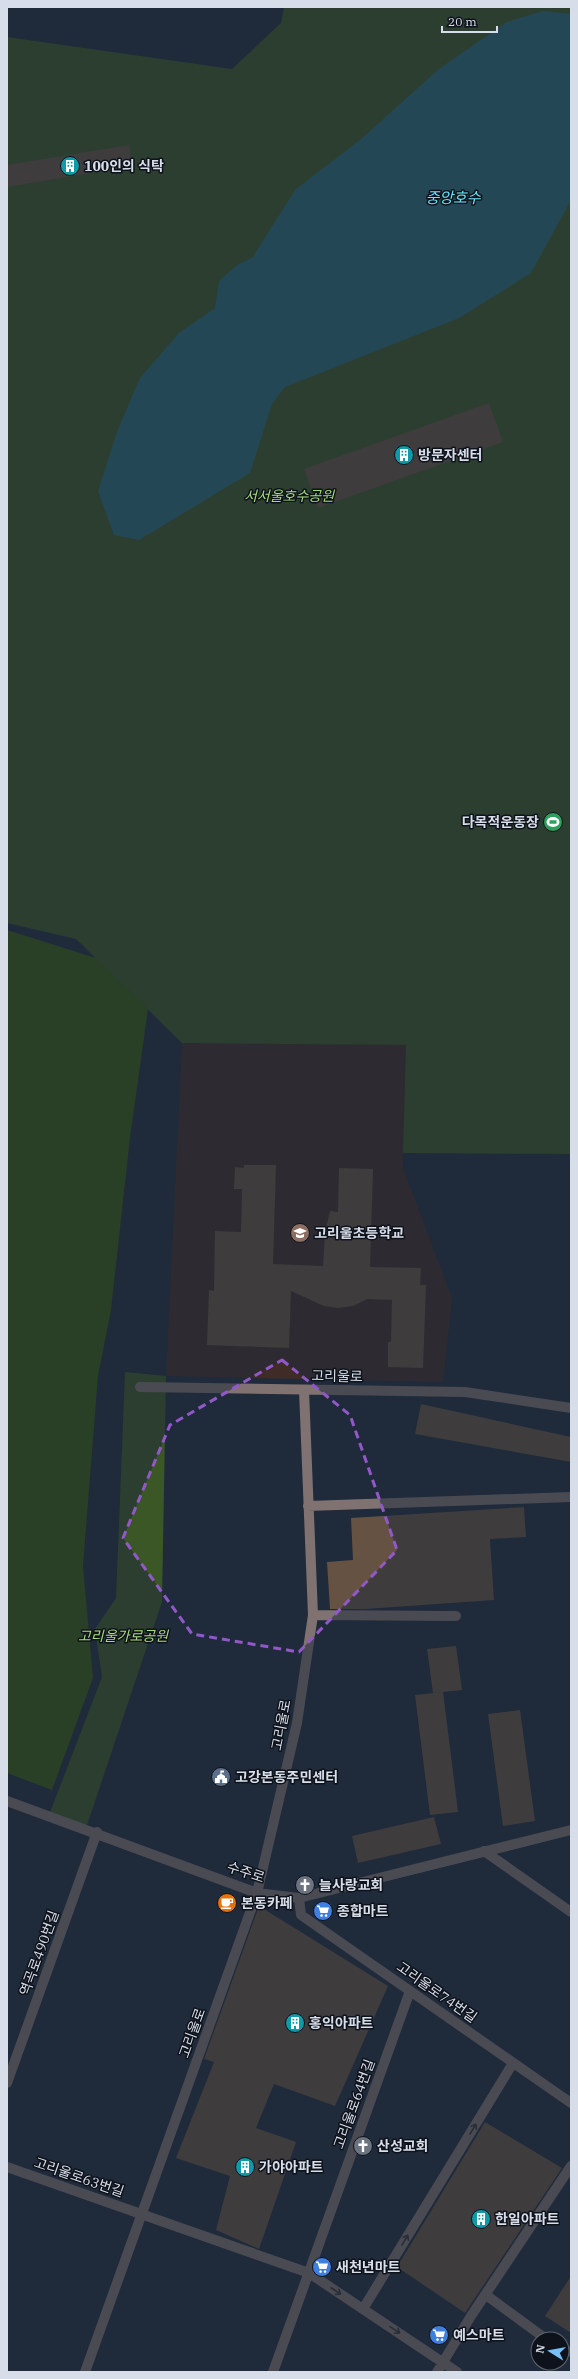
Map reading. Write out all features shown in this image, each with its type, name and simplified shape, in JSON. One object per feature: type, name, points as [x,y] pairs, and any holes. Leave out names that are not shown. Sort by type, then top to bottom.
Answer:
[{"type":"street","points":[[140,1387],[304,1390]]},
{"type":"street","name":"고리울로","points":[[85,2372],[257,1892],[297,1723],[313,1615],[304,1390],[465,1392],[571,1408]]},
{"type":"street","points":[[308,1506],[571,1498]]},
{"type":"street","points":[[313,1615],[456,1616]]},
{"type":"street","name":"수주로","points":[[7,1800],[257,1892],[299,1898],[571,1830]]},
{"type":"street","name":"역곡로490번길","points":[[7,2083],[97,1832]]},
{"type":"street","points":[[484,1851],[571,1912]]},
{"type":"street","name":"고리울로74번길","points":[[299,1898],[301,1915],[571,2103]]},
{"type":"street","name":"고리울로64번길","points":[[273,2372],[410,1991]]},
{"type":"street","points":[[363,2309],[513,2063]]},
{"type":"street","name":"고리울로63번길","points":[[7,2166],[142,2214]]},
{"type":"street","points":[[437,2372],[571,2166]]},
{"type":"street","points":[[142,2214],[308,2273],[457,2372]]},
{"type":"street","points":[[486,2295],[535,2331]]},
{"type":"highlighted area","points":[[282,1360],[350,1415],[397,1550],[299,1652],[192,1634],[123,1538],[170,1425]]},
{"type":"shaded area","name":"고리울초등학교","points":[[182,1043],[406,1045],[403,1168],[452,1298],[443,1382],[166,1376]]},
{"type":"green space","name":"서서울호수공원","points":[[284,7],[571,7],[571,1154],[403,1153],[406,1045],[182,1043],[76,939],[7,923],[7,37],[232,69],[281,23]]},
{"type":"green space","points":[[7,930],[96,958],[148,1009],[130,1138],[111,1310],[98,1376],[83,1566],[93,1678],[52,1790],[7,1773]]},
{"type":"green space","name":"고리울가로공원","points":[[125,1372],[166,1376],[162,1602],[86,1828],[49,1815],[102,1677],[95,1629],[116,1598]]},
{"type":"water","name":"중앙호수","points":[[543,11],[571,14],[571,200],[531,273],[459,318],[285,387],[272,404],[250,473],[139,540],[114,535],[98,491],[117,432],[140,378],[179,333],[215,308],[219,281],[237,265],[252,258],[296,189],[360,140],[439,69],[507,22]]},
{"type":"building","name":"100인의 식탁","points":[[129,145],[132,166],[7,187],[7,165]]},
{"type":"building","name":"방문자센터","points":[[489,403],[503,442],[318,508],[304,469]]},
{"type":"building","points":[[244,1165],[276,1165],[273,1264],[323,1266],[325,1233],[330,1211],[338,1212],[339,1168],[373,1169],[370,1267],[421,1268],[420,1285],[426,1285],[423,1368],[388,1367],[388,1342],[391,1342],[392,1300],[367,1299],[353,1306],[338,1308],[324,1306],[291,1291],[289,1348],[207,1345],[209,1290],[214,1291],[215,1231],[241,1232],[242,1189],[234,1189],[235,1167],[244,1168]]},
{"type":"building","points":[[421,1404],[571,1437],[571,1462],[415,1434]]},
{"type":"building","points":[[524,1507],[526,1537],[490,1539],[494,1600],[366,1609],[330,1609],[327,1562],[353,1560],[351,1518]]},
{"type":"building","points":[[456,1646],[462,1690],[433,1693],[427,1649]]},
{"type":"building","points":[[443,1692],[458,1812],[430,1815],[415,1695]]},
{"type":"building","points":[[520,1710],[535,1821],[503,1826],[488,1714]]},
{"type":"building","points":[[434,1817],[441,1844],[358,1863],[352,1836]]},
{"type":"building","name":"홍익아파트","points":[[259,1906],[388,1986],[335,2106],[274,2084],[256,2128],[296,2142],[259,2249],[216,2230],[230,2176],[176,2158],[214,2062],[204,2059]]},
{"type":"building","name":"한일아파트","points":[[485,2122],[562,2168],[465,2313],[397,2267]]},
{"type":"building","points":[[571,2276],[571,2333],[545,2316]]},
{"type":"place","name":"100인의 식탁","points":[[70,166]]},
{"type":"place","name":"방문자센터","points":[[404,455]]},
{"type":"place","name":"다목적운동장","points":[[553,822]]},
{"type":"place","name":"고리울초등학교","points":[[300,1233]]},
{"type":"place","name":"고강본동주민센터","points":[[221,1777]]},
{"type":"place","name":"늘사랑교회","points":[[305,1885]]},
{"type":"place","name":"본동카페","points":[[227,1903]]},
{"type":"place","name":"종합마트","points":[[323,1911]]},
{"type":"place","name":"홍익아파트","points":[[295,2023]]},
{"type":"place","name":"산성교회","points":[[363,2146]]},
{"type":"place","name":"가야아파트","points":[[245,2167]]},
{"type":"place","name":"한일아파트","points":[[481,2219]]},
{"type":"place","name":"새천년마트","points":[[322,2267]]},
{"type":"place","name":"예스마트","points":[[439,2335]]}]
